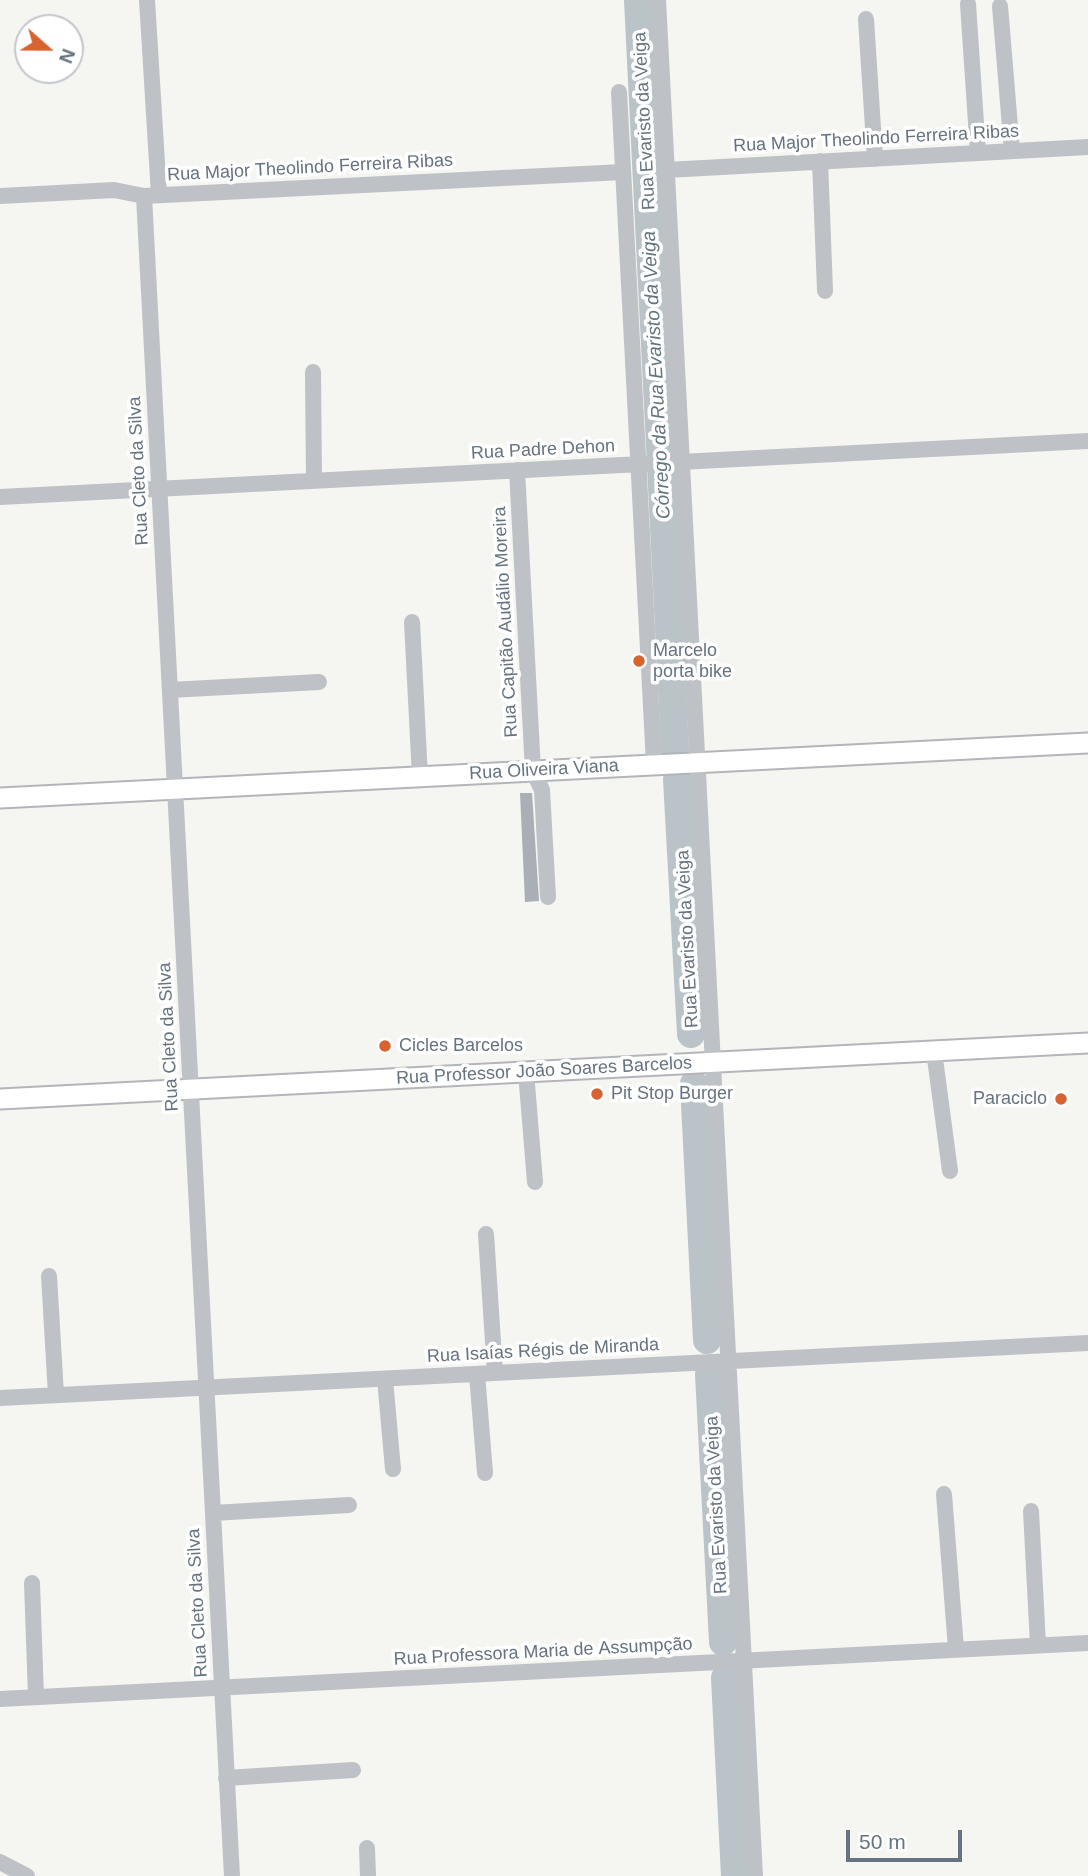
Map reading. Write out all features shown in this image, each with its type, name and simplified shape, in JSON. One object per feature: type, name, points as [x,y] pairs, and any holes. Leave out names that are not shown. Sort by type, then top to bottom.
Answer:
[{"type":"main road","name":"Rua Oliveira Viana","points":[[0,798],[1088,743]]},
{"type":"main road","name":"Rua Professor João Soares Barcelos","points":[[0,1099],[1088,1043]]},
{"type":"street","name":"Rua Cleto da Silva","points":[[147,0],[159,489],[232,1876]]},
{"type":"street","name":"Rua Evaristo da Veiga","points":[[658,0],[755,1876]]},
{"type":"street","points":[[968,4],[978,153]]},
{"type":"street","points":[[1000,6],[1012,151]]},
{"type":"street","points":[[866,19],[875,159]]},
{"type":"street","name":"Rua Evaristo da Veiga","points":[[619,93],[654,765]]},
{"type":"street","name":"Rua Major Theolindo Ferreira Ribas","points":[[667,177],[820,162],[1088,147]]},
{"type":"street","points":[[820,162],[825,291]]},
{"type":"street","name":"Rua Major Theolindo Ferreira Ribas","points":[[0,196],[114,190],[152,196],[624,179]]},
{"type":"street","points":[[313,372],[314,481]]},
{"type":"street","name":"Rua Padre Dehon","points":[[0,497],[1088,441]]},
{"type":"street","name":"Rua Capitão Audálio Moreira","points":[[517,470],[533,771],[542,790],[548,897]]},
{"type":"street","points":[[412,622],[420,777]]},
{"type":"street","points":[[170,690],[319,682]]},
{"type":"street","points":[[934,1051],[950,1171]]},
{"type":"street","points":[[526,1072],[534,1181]]},
{"type":"street","points":[[486,1234],[495,1373]]},
{"type":"street","points":[[49,1276],[56,1395]]},
{"type":"street","name":"Rua Isaías Régis de Miranda","points":[[0,1398],[1088,1343]]},
{"type":"street","points":[[477,1374],[485,1473]]},
{"type":"street","points":[[385,1379],[393,1469]]},
{"type":"street","points":[[944,1494],[956,1649]]},
{"type":"street","points":[[213,1513],[349,1505]]},
{"type":"street","points":[[1031,1511],[1038,1645]]},
{"type":"street","points":[[32,1583],[36,1697]]},
{"type":"street","name":"Rua Professora Maria de Assumpção","points":[[0,1699],[1088,1643]]},
{"type":"street","points":[[226,1778],[354,1770]]},
{"type":"street","points":[[367,1849],[368,1876]]},
{"type":"street","points":[[0,1862],[27,1876]]},
{"type":"path","points":[[624,179],[667,177]]},
{"type":"building","points":[[520,793],[532,793],[539,901],[525,902]]},
{"type":"waterway","name":"Córrego da Rua Evaristo da Veiga","points":[[638,0],[675,750]]},
{"type":"waterway","name":"Córrego da Rua Evaristo da Veiga","points":[[677,779],[691,1034]]},
{"type":"waterway","name":"Córrego da Rua Evaristo da Veiga","points":[[694,1084],[707,1340]]},
{"type":"waterway","name":"Córrego da Rua Evaristo da Veiga","points":[[709,1374],[723,1642]]},
{"type":"waterway","name":"Córrego da Rua Evaristo da Veiga","points":[[725,1678],[735,1876]]},
{"type":"place","name":"Marcelo porta bike","points":[[639,661]]},
{"type":"place","name":"Cicles Barcelos","points":[[385,1046]]},
{"type":"place","name":"Pit Stop Burger","points":[[597,1094]]},
{"type":"place","name":"Paraciclo","points":[[1061,1099]]}]
